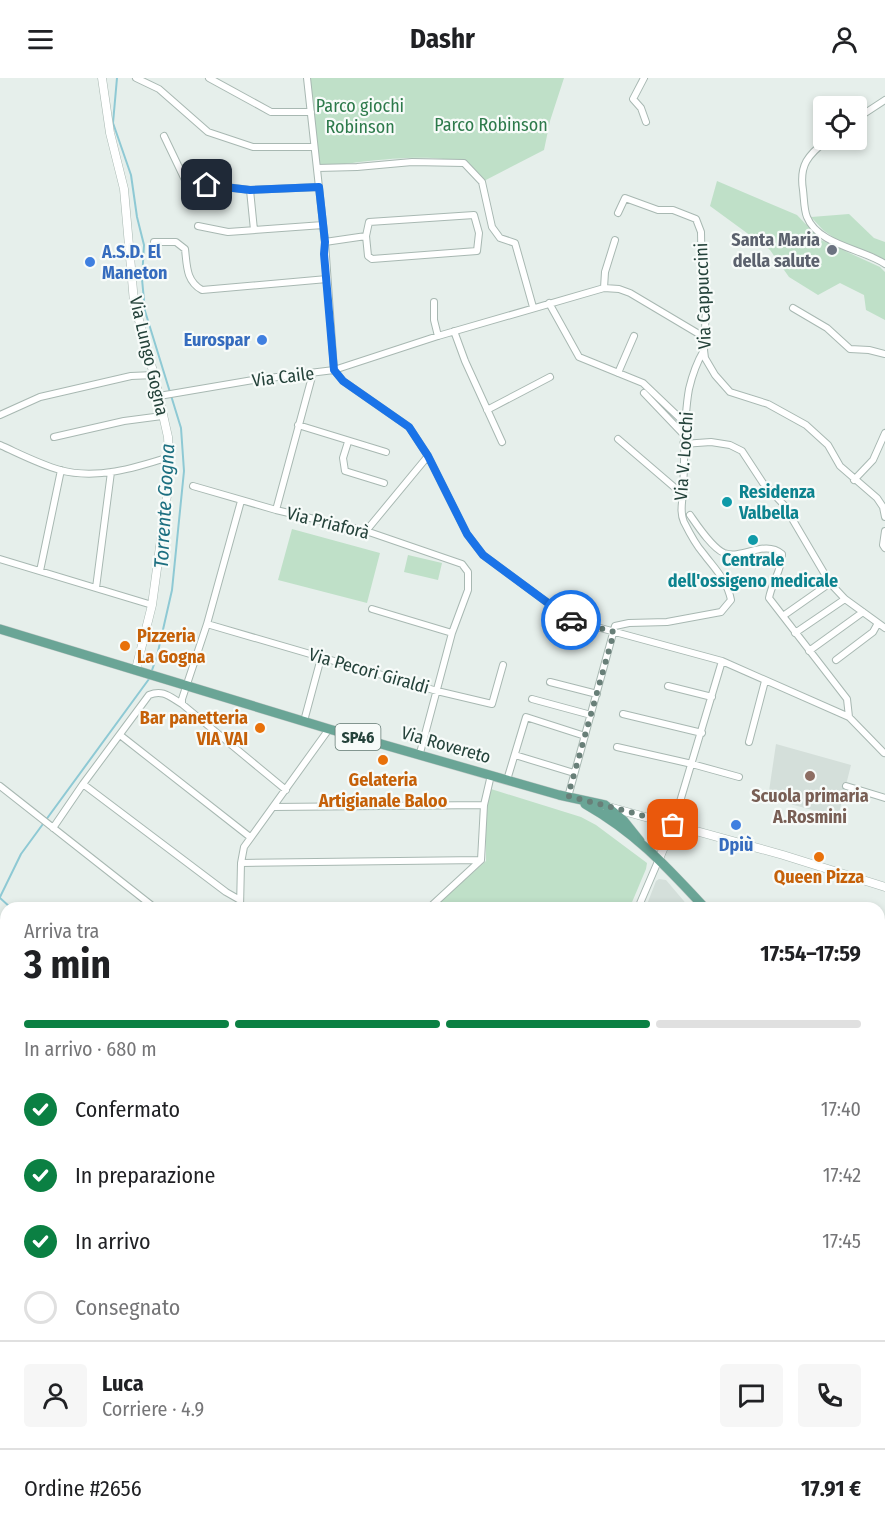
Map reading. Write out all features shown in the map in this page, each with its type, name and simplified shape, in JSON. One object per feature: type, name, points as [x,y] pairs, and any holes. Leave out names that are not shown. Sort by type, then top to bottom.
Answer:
[{"type":"main road","name":"SP46","points":[[0,629],[140,670]]},
{"type":"main road","name":"SP46","points":[[0,635],[16,634]]},
{"type":"main road","name":"Via Rovereto","points":[[140,670],[329,729],[420,753],[601,807]]},
{"type":"main road","name":"SP46","points":[[601,807],[626,816],[640,842]]},
{"type":"main road","name":"SP46","points":[[601,807],[659,859],[699,902]]},
{"type":"street","name":"Via Lungo Gogna","points":[[102,78],[110,133],[124,189],[134,302],[161,396],[162,416],[168,437],[168,488],[152,605],[140,670]]},
{"type":"street","points":[[136,78],[159,89],[208,132],[253,147],[314,147]]},
{"type":"street","points":[[209,78],[271,112],[311,112]]},
{"type":"street","points":[[307,78],[325,242],[334,370],[343,381],[409,427],[428,456],[467,534],[483,555],[571,620],[722,661],[849,717],[885,751]]},
{"type":"street","points":[[644,78],[633,99],[641,108],[646,122]]},
{"type":"street","points":[[867,112],[885,100]]},
{"type":"street","points":[[164,136],[186,182],[250,190],[319,187]]},
{"type":"street","points":[[816,150],[808,158],[801,174],[807,217],[816,230],[833,241],[885,264]]},
{"type":"street","points":[[316,168],[412,162],[464,164],[482,182],[492,227],[500,238],[515,243],[533,307]]},
{"type":"street","points":[[250,190],[254,230]]},
{"type":"street","name":"Via Cappuccini","points":[[618,213],[625,198],[658,210],[673,210],[696,219],[701,232],[702,286],[706,308],[704,350],[705,358],[715,375],[730,392],[768,404],[806,425],[828,445],[840,466],[877,498],[883,507],[885,517]]},
{"type":"street","points":[[474,215],[478,233],[477,251],[372,260],[368,256],[366,236],[369,222],[474,215]]},
{"type":"street","points":[[198,226],[228,232],[323,225]]},
{"type":"street","points":[[325,242],[366,236]]},
{"type":"street","points":[[604,288],[605,272],[615,240]]},
{"type":"street","points":[[154,242],[176,242],[184,249],[189,276],[193,285],[202,290],[327,279]]},
{"type":"street","name":"Via Caile","points":[[161,396],[253,380],[334,370],[533,307],[604,288],[620,289],[630,293],[704,337]]},
{"type":"street","points":[[434,302],[434,320],[438,336]]},
{"type":"street","points":[[549,303],[579,357],[643,383],[686,424]]},
{"type":"street","points":[[793,308],[827,328],[850,349],[885,354]]},
{"type":"street","points":[[454,331],[502,442]]},
{"type":"street","points":[[618,373],[634,336]]},
{"type":"street","name":"Via V. Locchi","points":[[614,632],[615,626],[629,623],[668,622],[721,612],[731,600],[723,577],[701,552],[682,519],[683,444],[689,389],[704,350]]},
{"type":"street","points":[[276,510],[313,373]]},
{"type":"street","points":[[0,415],[40,397],[131,376],[154,375]]},
{"type":"street","points":[[487,410],[550,377]]},
{"type":"street","points":[[644,393],[685,436]]},
{"type":"street","points":[[54,437],[124,421],[162,416]]},
{"type":"street","points":[[298,425],[386,452]]},
{"type":"street","points":[[854,480],[873,460],[885,433]]},
{"type":"street","points":[[618,439],[674,488],[683,492]]},
{"type":"street","points":[[348,442],[343,458],[345,471],[384,483]]},
{"type":"street","points":[[683,444],[711,442],[742,451],[763,483],[784,505],[830,583],[845,599],[885,628]]},
{"type":"street","points":[[0,445],[61,470],[81,474],[140,467],[169,457]]},
{"type":"street","points":[[366,531],[428,456]]},
{"type":"street","points":[[40,571],[61,470]]},
{"type":"street","points":[[96,588],[111,472]]},
{"type":"street","name":"Via Priaforà","points":[[193,486],[241,501],[366,531],[462,564],[468,572],[468,590],[452,633]]},
{"type":"street","points":[[182,704],[241,501]]},
{"type":"street","points":[[690,515],[704,535],[722,552],[732,555],[764,548],[777,549],[782,554],[782,565],[771,587],[769,598],[846,699],[849,717]]},
{"type":"street","points":[[885,531],[883,544],[885,548]]},
{"type":"street","points":[[0,559],[152,605]]},
{"type":"street","points":[[783,616],[830,583]]},
{"type":"street","points":[[795,633],[845,599]]},
{"type":"street","points":[[372,609],[452,633],[420,753]]},
{"type":"street","points":[[808,651],[863,612]]},
{"type":"street","points":[[836,660],[873,632],[878,623]]},
{"type":"street","name":"Via Pecori Giraldi","points":[[207,624],[437,691],[492,704],[503,665]]},
{"type":"street","points":[[572,797],[574,773],[614,632]]},
{"type":"street","points":[[304,721],[321,658]]},
{"type":"street","points":[[641,902],[673,825],[722,661]]},
{"type":"street","points":[[749,742],[765,681]]},
{"type":"street","points":[[550,682],[597,694]]},
{"type":"street","points":[[668,686],[712,697]]},
{"type":"street","points":[[51,827],[149,694],[164,692],[182,704],[286,790]]},
{"type":"street","points":[[532,699],[591,715]]},
{"type":"street","points":[[623,714],[702,732]]},
{"type":"street","points":[[507,780],[526,717],[585,736]]},
{"type":"street","points":[[240,902],[241,863],[244,848],[329,729]]},
{"type":"street","points":[[120,735],[250,837]]},
{"type":"street","points":[[617,747],[739,777]]},
{"type":"street","points":[[514,755],[574,773]]},
{"type":"street","points":[[436,902],[481,860],[484,805],[491,775]]},
{"type":"street","points":[[83,784],[238,902]]},
{"type":"street","points":[[0,786],[147,902]]},
{"type":"street","points":[[846,786],[885,798]]},
{"type":"street","points":[[273,807],[484,805]]},
{"type":"street","name":"Via Rovereto","points":[[601,807],[626,816],[673,825],[792,857],[885,887]]},
{"type":"street","points":[[241,863],[481,860]]},
{"type":"shaded area","name":"Scuola primaria A.Rosmini","points":[[776,744],[851,765],[838,817],[768,798]]},
{"type":"shaded area","points":[[666,880],[685,902],[648,902],[656,881]]},
{"type":"green space","name":"Parco Robinson","points":[[307,78],[564,78],[550,121],[544,150],[482,182],[462,163],[430,158],[390,159],[317,168]]},
{"type":"green space","points":[[717,181],[797,215],[821,240],[880,267],[885,272],[885,320],[866,310],[864,295],[840,283],[818,295],[789,277],[770,250],[710,206]]},
{"type":"green space","points":[[849,214],[874,238],[885,242],[885,260],[837,240],[811,217]]},
{"type":"green space","points":[[292,529],[380,553],[367,603],[278,580]]},
{"type":"green space","points":[[408,555],[442,563],[438,580],[404,572]]},
{"type":"green space","points":[[491,789],[581,817],[596,825],[647,863],[632,902],[440,902],[486,861],[486,802]]},
{"type":"waterway","name":"Torrente Gogna","points":[[117,78],[113,123],[131,175],[144,245],[142,279],[145,311],[181,428],[184,471],[172,590],[151,673]]},
{"type":"waterway","name":"Torrente Gogna","points":[[0,897],[21,854],[149,679]]},
{"type":"waterway","points":[[0,898],[4,902]]},
{"type":"way so far","points":[[571,620],[614,632],[568,796],[673,825]]},
{"type":"place","name":"Santa Maria della salute","points":[[832,250]]},
{"type":"place","name":"A.S.D. El Maneton","points":[[90,262]]},
{"type":"place","name":"Eurospar","points":[[262,340]]},
{"type":"place","name":"Residenza Valbella","points":[[727,502]]},
{"type":"place","name":"Centrale dell'ossigeno medicale","points":[[753,540]]},
{"type":"place","name":"Pizzeria La Gogna","points":[[125,646]]},
{"type":"place","name":"Bar panetteria VIA VAI","points":[[260,728]]},
{"type":"place","name":"Gelateria Artigianale Baloo","points":[[383,760]]},
{"type":"place","name":"Scuola primaria A.Rosmini","points":[[810,776]]},
{"type":"place","name":"Dpiù","points":[[736,825]]},
{"type":"place","name":"Queen Pizza","points":[[819,857]]},
{"type":"route","points":[[207,185],[250,190],[319,187],[334,370],[343,381],[409,427],[428,456],[467,534],[483,555],[571,620]]},
{"type":"park label","name":"Parco giochi Robinson","points":[[360,116]]}]
